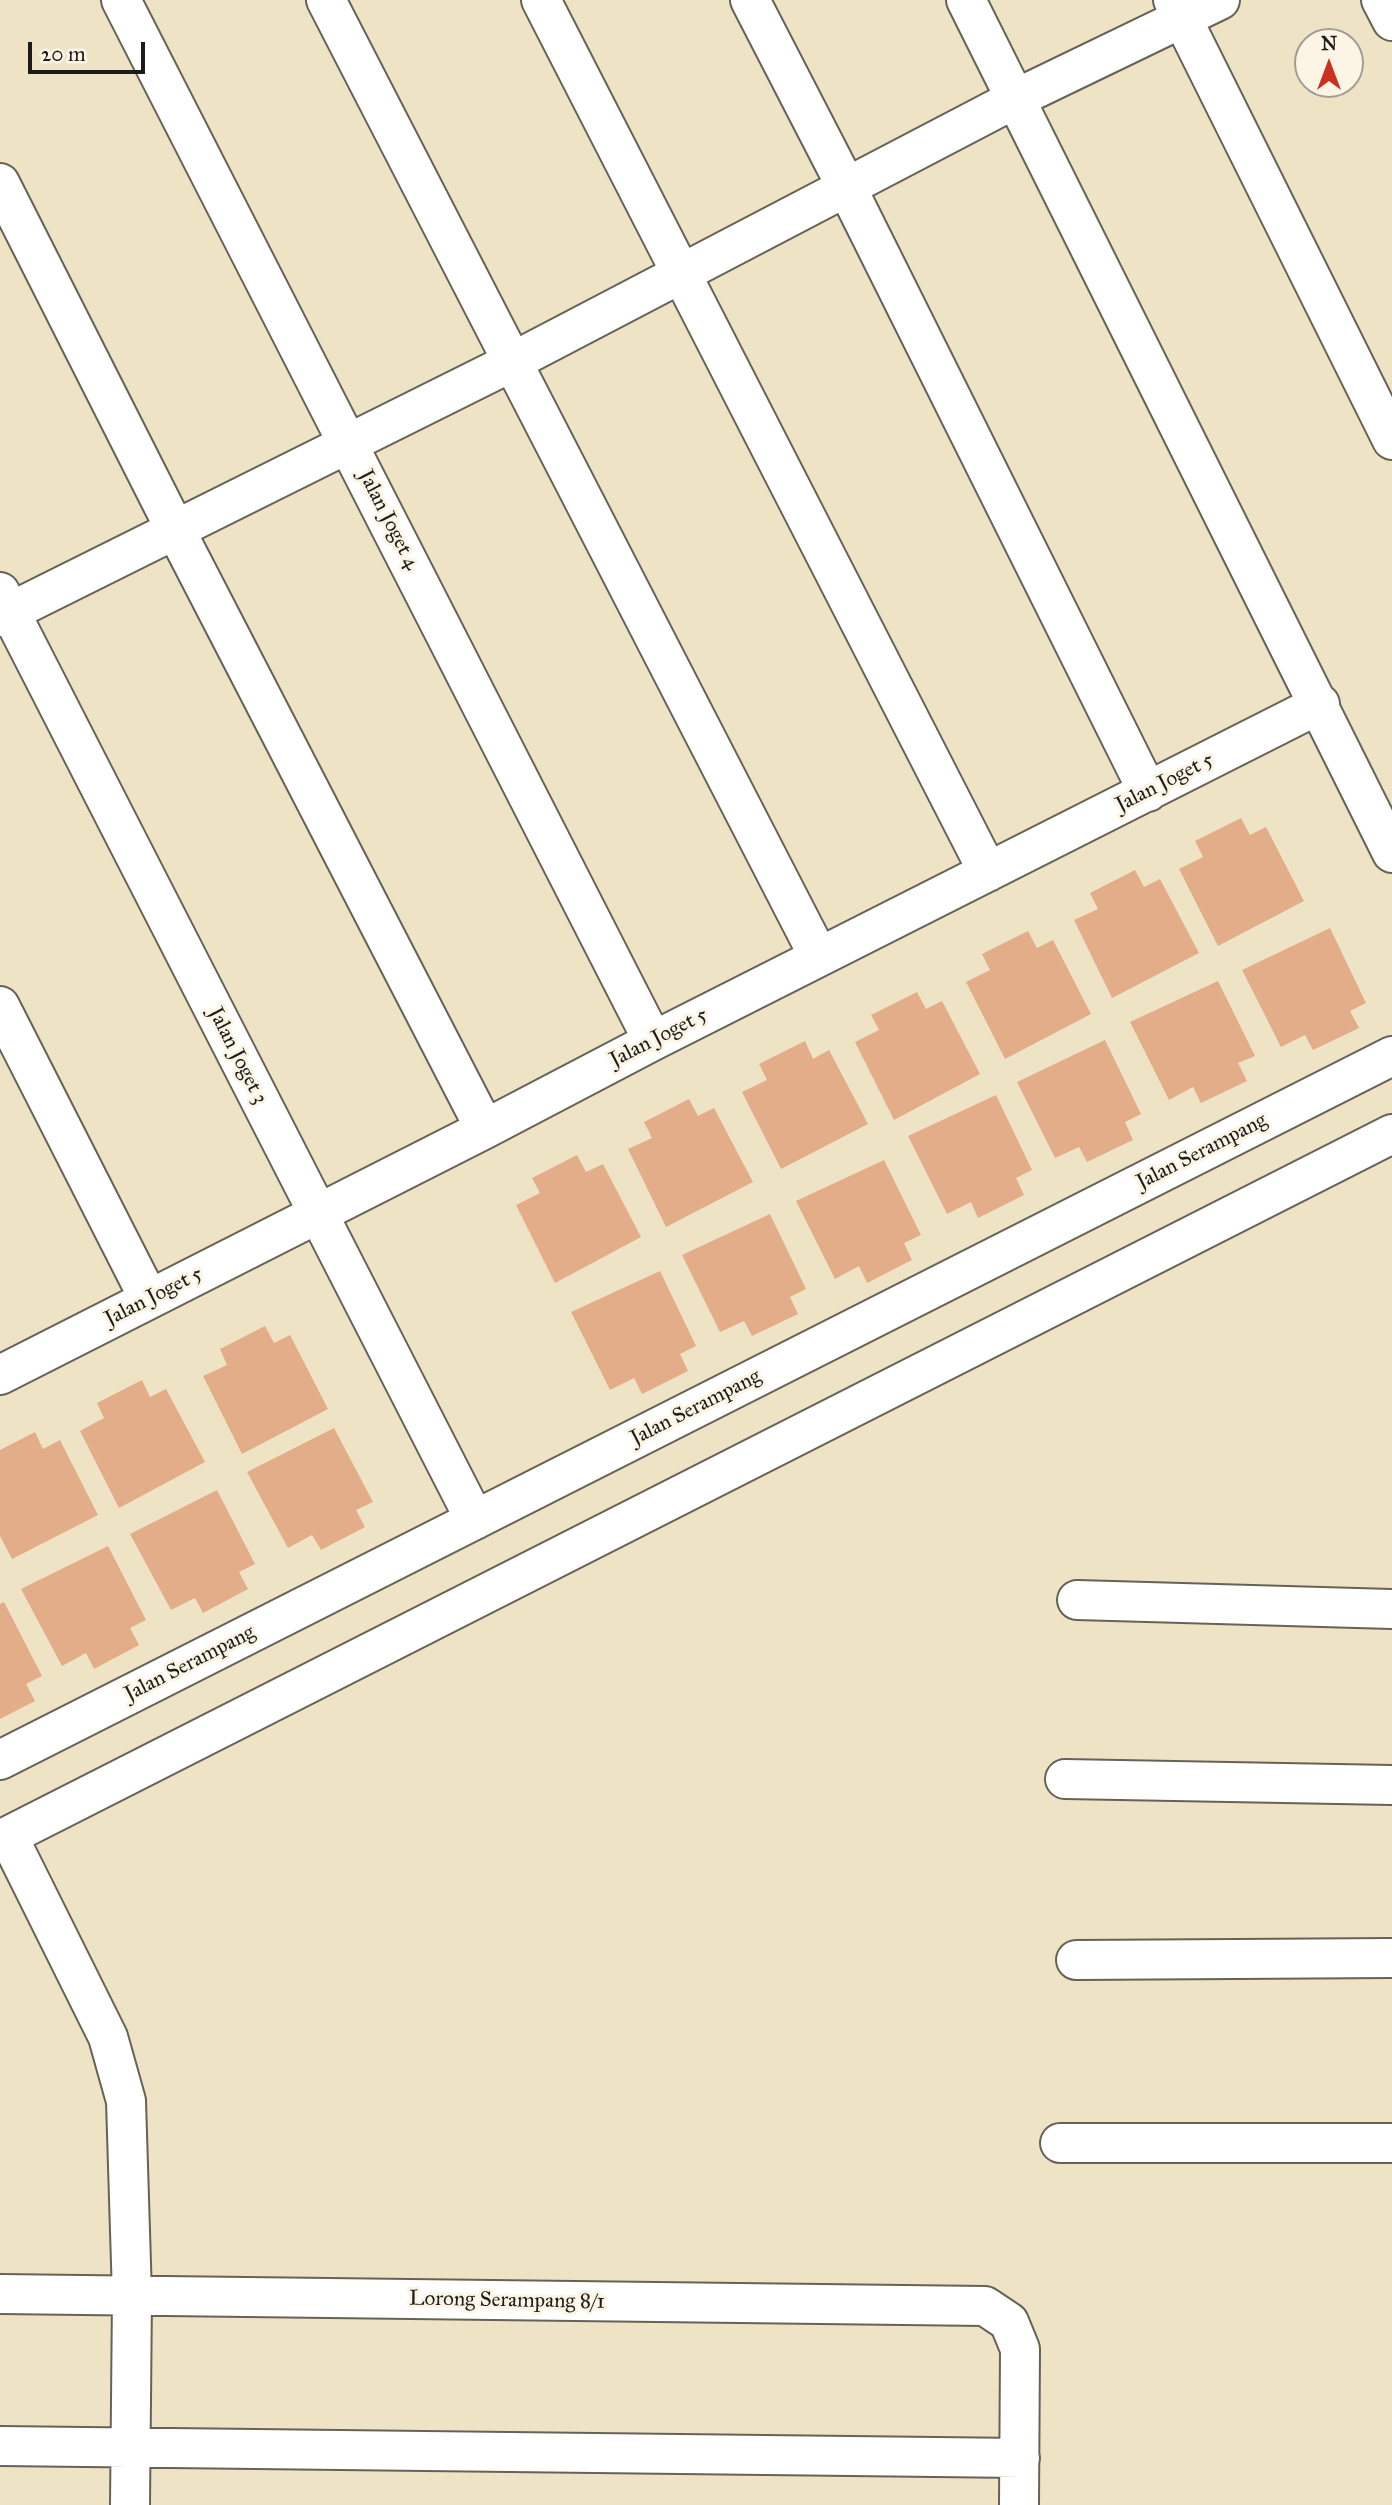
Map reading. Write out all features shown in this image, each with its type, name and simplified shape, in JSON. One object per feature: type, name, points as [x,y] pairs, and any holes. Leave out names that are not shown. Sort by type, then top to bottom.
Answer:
[{"type":"street","name":"Jalan Joget 4","points":[[121,0],[653,1041]]},
{"type":"street","points":[[326,0],[819,957]]},
{"type":"street","points":[[541,0],[988,872]]},
{"type":"street","points":[[750,0],[847,188],[1148,792]]},
{"type":"street","points":[[966,0],[1320,704],[1392,853]]},
{"type":"street","points":[[3,607],[175,529],[512,362],[1017,98],[1178,9],[1220,0]]},
{"type":"street","points":[[1381,0],[1392,21]]},
{"type":"street","points":[[1178,9],[1392,440]]},
{"type":"street","points":[[0,183],[175,529],[485,1129]]},
{"type":"street","name":"Jalan Joget 3","points":[[3,607],[475,1520]]},
{"type":"street","name":"Jalan Joget 5","points":[[0,1375],[1320,704]]},
{"type":"street","points":[[0,1006],[149,1300]]},
{"type":"street","name":"Jalan Serampang","points":[[0,1760],[1392,1056]]},
{"type":"street","points":[[130,2505],[132,2296],[126,2101],[108,2037],[4,1838],[1392,1134]]},
{"type":"street","points":[[1077,1600],[1392,1609]]},
{"type":"street","points":[[1065,1779],[1392,1785]]},
{"type":"street","points":[[1076,1960],[1392,1958]]},
{"type":"street","points":[[1060,2144],[1392,2143]]},
{"type":"street","name":"Lorong Serampang 8/1","points":[[0,2294],[985,2306],[1009,2322],[1020,2349],[1020,2458]]},
{"type":"street","points":[[0,2446],[1020,2458],[1019,2505]]},
{"type":"building","points":[[1241,818],[1250,835],[1266,827],[1304,901],[1218,946],[1179,869],[1203,857],[1195,841]]},
{"type":"building","points":[[1135,870],[1144,887],[1160,879],[1199,953],[1112,998],[1074,920],[1098,909],[1090,893]]},
{"type":"building","points":[[1330,928],[1366,1003],[1350,1011],[1359,1028],[1313,1050],[1305,1035],[1281,1047],[1242,970]]},
{"type":"building","points":[[1028,931],[1037,948],[1053,940],[1091,1014],[1005,1059],[966,982],[990,970],[982,954]]},
{"type":"building","points":[[1218,981],[1255,1056],[1238,1063],[1247,1081],[1201,1103],[1193,1087],[1169,1100],[1130,1022]]},
{"type":"building","points":[[917,992],[926,1009],[942,1001],[980,1074],[894,1120],[855,1042],[879,1030],[871,1015]]},
{"type":"building","points":[[1105,1040],[1141,1114],[1125,1122],[1133,1140],[1087,1162],[1079,1147],[1055,1158],[1017,1082]]},
{"type":"building","points":[[805,1041],[813,1059],[829,1050],[868,1124],[781,1169],[742,1092],[767,1080],[759,1064]]},
{"type":"building","points":[[996,1095],[1032,1170],[1016,1178],[1024,1195],[978,1218],[971,1202],[947,1214],[908,1136]]},
{"type":"building","points":[[689,1099],[698,1116],[714,1108],[753,1182],[666,1227],[628,1149],[652,1138],[644,1122]]},
{"type":"building","points":[[577,1155],[586,1172],[603,1164],[641,1237],[555,1283],[516,1205],[540,1193],[532,1178]]},
{"type":"building","points":[[884,1160],[921,1235],[904,1243],[912,1260],[867,1283],[859,1266],[835,1279],[796,1201]]},
{"type":"building","points":[[770,1214],[806,1289],[790,1297],[798,1314],[752,1336],[744,1321],[720,1332],[682,1255]]},
{"type":"building","points":[[660,1271],[696,1346],[680,1354],[688,1371],[642,1394],[634,1378],[610,1390],[571,1312]]},
{"type":"building","points":[[265,1326],[274,1343],[290,1335],[328,1409],[242,1454],[203,1376],[227,1365],[220,1349]]},
{"type":"building","points":[[142,1380],[150,1397],[166,1389],[205,1462],[119,1508],[80,1431],[104,1418],[97,1403]]},
{"type":"building","points":[[334,1428],[373,1502],[356,1510],[365,1527],[321,1550],[312,1535],[288,1548],[247,1472]]},
{"type":"building","points":[[35,1432],[43,1449],[60,1440],[98,1515],[12,1559],[0,1536],[0,1450]]},
{"type":"building","points":[[217,1490],[255,1564],[239,1572],[248,1589],[203,1613],[195,1598],[171,1610],[130,1534]]},
{"type":"building","points":[[108,1546],[146,1620],[130,1628],[139,1645],[94,1669],[86,1653],[62,1666],[21,1589]]},
{"type":"building","points":[[4,1602],[42,1676],[26,1684],[35,1701],[0,1719],[0,1604]]}]
